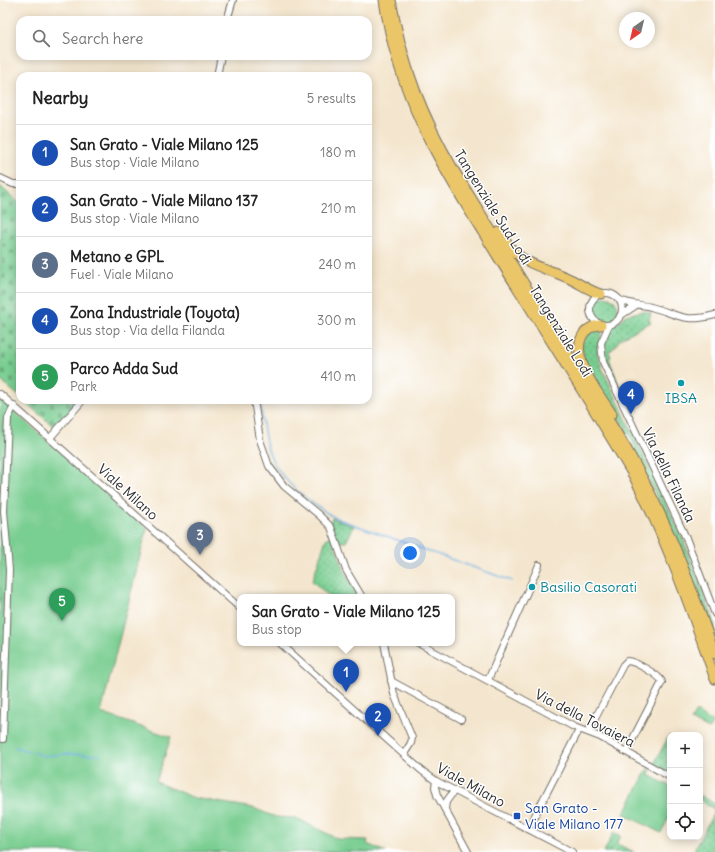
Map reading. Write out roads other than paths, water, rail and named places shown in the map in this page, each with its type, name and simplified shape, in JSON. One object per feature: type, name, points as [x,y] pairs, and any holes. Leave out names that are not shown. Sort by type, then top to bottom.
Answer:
[{"type":"highway","name":"Tangenziale Lodi","points":[[384,0],[396,59],[407,94],[422,128],[457,190],[633,475],[654,518],[677,572],[715,679]]},
{"type":"highway","name":"Tangenziale Sud Lodi","points":[[391,0],[400,44],[415,93],[430,128],[455,172],[637,468],[672,538],[715,654]]},
{"type":"highway","points":[[455,172],[474,193],[505,241],[516,254],[531,265],[568,278],[591,291],[601,294]]},
{"type":"highway","points":[[605,325],[590,328],[583,334],[579,344],[580,357],[588,375],[627,439],[637,468]]},
{"type":"street","points":[[228,16],[233,0]]},
{"type":"street","points":[[218,72],[220,60]]},
{"type":"street","points":[[0,178],[16,184]]},
{"type":"street","points":[[635,306],[620,316],[615,322],[605,325],[594,320],[590,310],[591,302],[601,294],[610,294],[635,306],[651,307],[691,319],[715,315]]},
{"type":"street","points":[[618,299],[621,307],[620,316]]},
{"type":"street","name":"Via della Filanda","points":[[605,325],[601,343],[603,362],[686,538],[715,614]]},
{"type":"street","name":"Viale Milano","points":[[0,394],[237,605]]},
{"type":"street","points":[[50,438],[80,404]]},
{"type":"street","points":[[255,404],[260,440],[273,474],[284,486],[331,527],[349,577],[360,594]]},
{"type":"street","points":[[2,739],[9,570],[4,511],[8,418],[14,406]]},
{"type":"street","points":[[488,680],[540,565]]},
{"type":"street","name":"Viale Milano","points":[[283,646],[436,781],[572,852]]},
{"type":"street","points":[[385,646],[394,694],[412,738],[411,743],[404,754]]},
{"type":"street","name":"Via della Tovaiera","points":[[424,646],[579,730],[588,732],[626,752],[667,775]]},
{"type":"street","points":[[588,732],[623,665],[627,661],[633,662],[658,676],[662,682],[626,752]]},
{"type":"street","points":[[391,681],[461,719]]},
{"type":"street","points":[[528,829],[579,730]]},
{"type":"street","points":[[436,781],[435,790],[468,852]]},
{"type":"street","points":[[445,809],[446,802],[454,791]]},
{"type":"waterway","points":[[260,404],[264,432],[270,456],[283,477],[319,508],[341,520],[512,581]]},
{"type":"waterway","points":[[15,747],[44,756],[66,754],[100,755]]},
{"type":"place","name":"IBSA","points":[[681,383]]},
{"type":"place","name":"Zona Industriale (Toyota)","points":[[631,414]]},
{"type":"place","name":"Metano e GPL","points":[[200,555]]},
{"type":"place","name":"Basilio Casorati","points":[[532,587]]},
{"type":"place","name":"Parco Adda Sud","points":[[62,621]]},
{"type":"place","name":"San Grato - Viale Milano 125","points":[[346,692]]},
{"type":"place","name":"San Grato - Viale Milano 137","points":[[378,736]]},
{"type":"place","name":"San Grato - Viale Milano 177","points":[[517,816]]}]
